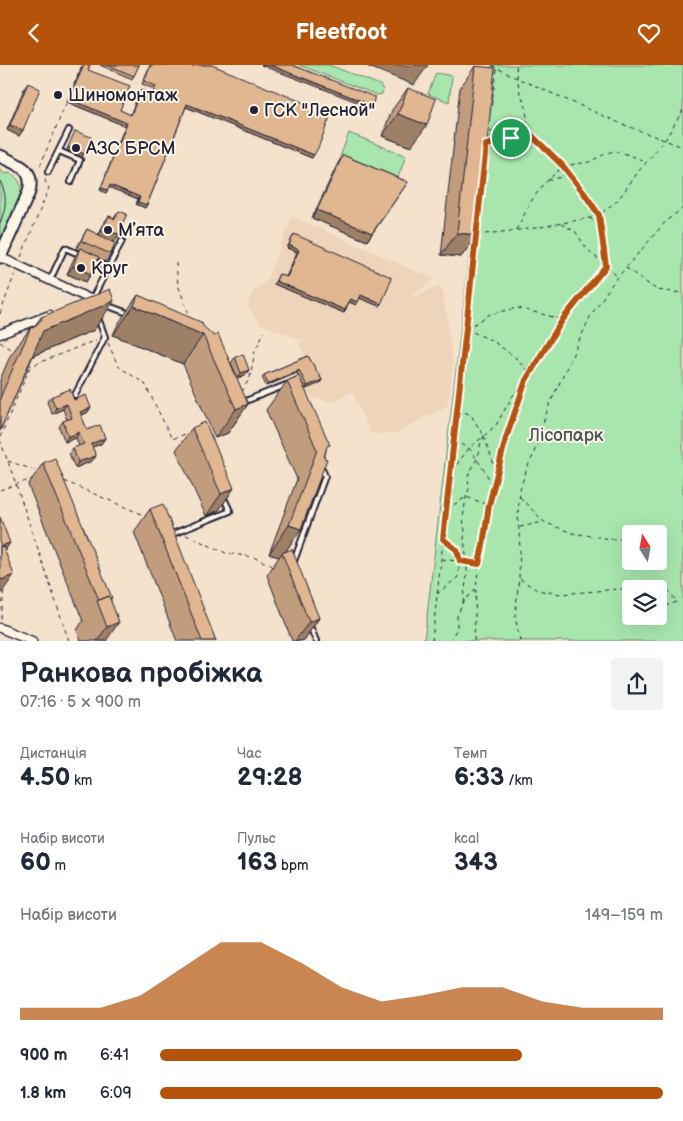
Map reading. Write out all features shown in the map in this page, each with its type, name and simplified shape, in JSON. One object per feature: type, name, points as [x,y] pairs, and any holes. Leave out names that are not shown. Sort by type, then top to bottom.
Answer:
[{"type":"main road","points":[[0,156],[28,171],[31,186],[0,257]]},
{"type":"street","points":[[0,257],[92,299]]},
{"type":"street","points":[[83,303],[92,299]]},
{"type":"street","points":[[0,334],[55,313]]},
{"type":"street","points":[[0,628],[32,641]]},
{"type":"lane","points":[[48,173],[69,130]]},
{"type":"lane","points":[[58,151],[80,160],[71,182]]},
{"type":"lane","points":[[75,395],[105,337],[92,299],[122,241]]},
{"type":"lane","points":[[50,280],[65,248],[82,256]]},
{"type":"lane","points":[[91,259],[108,267]]},
{"type":"lane","points":[[92,299],[137,317]]},
{"type":"lane","points":[[235,406],[286,385],[290,394]]},
{"type":"lane","points":[[293,564],[325,477],[317,458]]},
{"type":"lane","points":[[164,537],[230,511],[222,493]]},
{"type":"lane","points":[[310,624],[316,641]]},
{"type":"path","points":[[40,166],[82,65]]},
{"type":"path","points":[[492,65],[622,124],[683,147]]},
{"type":"path","points":[[489,123],[499,65]]},
{"type":"path","points":[[474,641],[476,588],[489,505],[506,438],[526,380],[563,319],[606,266],[599,215],[563,166],[527,131],[525,104],[520,93],[516,65]]},
{"type":"path","points":[[476,235],[515,231],[599,215],[618,200],[665,139],[683,110]]},
{"type":"path","points":[[488,132],[506,130],[527,131]]},
{"type":"path","points":[[486,145],[511,138],[517,132]]},
{"type":"path","points":[[515,231],[532,200],[547,180],[563,166],[589,162],[614,151],[646,162]]},
{"type":"path","points":[[0,314],[49,188],[45,181],[48,173]]},
{"type":"path","points":[[547,180],[562,177],[568,173]]},
{"type":"path","points":[[520,641],[515,616],[520,579],[518,515],[520,489],[533,456],[548,408],[590,317],[618,277],[666,221],[682,210]]},
{"type":"path","points":[[590,218],[600,229]]},
{"type":"path","points":[[560,223],[575,231],[587,249],[618,277]]},
{"type":"path","points":[[432,641],[477,226]]},
{"type":"path","points":[[176,263],[178,285],[193,323]]},
{"type":"path","points":[[626,268],[657,290],[683,293]]},
{"type":"path","points":[[466,329],[490,314],[518,308],[563,319]]},
{"type":"path","points":[[466,329],[493,341],[516,358],[529,374]]},
{"type":"path","points":[[242,391],[250,377],[255,351],[264,332]]},
{"type":"path","points":[[69,641],[0,439],[31,366],[105,337],[118,366],[145,384],[172,439],[190,431]]},
{"type":"path","points":[[0,343],[17,353]]},
{"type":"path","points":[[27,362],[31,366]]},
{"type":"path","points":[[451,472],[469,448],[496,425],[512,397],[526,380]]},
{"type":"path","points":[[458,409],[471,415],[484,436],[496,477]]},
{"type":"path","points":[[450,641],[457,627],[467,575],[463,519],[469,489],[468,476],[477,459],[484,436]]},
{"type":"path","points":[[454,441],[469,448],[486,473],[493,488]]},
{"type":"path","points":[[8,461],[39,471]]},
{"type":"path","points":[[0,490],[32,479]]},
{"type":"path","points":[[64,481],[148,517]]},
{"type":"path","points":[[466,497],[489,505]]},
{"type":"path","points":[[447,509],[466,497]]},
{"type":"path","points":[[520,497],[544,522],[572,533],[622,539]]},
{"type":"path","points":[[519,528],[544,522]]},
{"type":"path","points":[[178,531],[226,553],[253,557],[275,567]]},
{"type":"path","points":[[438,594],[458,577],[460,561],[457,550],[443,539]]},
{"type":"path","points":[[441,559],[479,564]]},
{"type":"path","points":[[520,579],[537,590],[561,594],[622,589]]},
{"type":"path","points":[[0,628],[5,583]]},
{"type":"path","points":[[462,603],[476,588]]},
{"type":"path","points":[[667,591],[670,591],[677,602],[667,605]]},
{"type":"path","points":[[0,605],[4,603]]},
{"type":"shaded area","points":[[292,216],[434,279],[410,298],[440,285],[444,297],[453,363],[448,405],[396,433],[371,434],[352,392],[332,402],[311,398],[306,389],[320,383],[299,343],[304,341],[260,324],[247,305],[252,293],[266,282]]},
{"type":"green space","points":[[299,65],[329,65],[380,85],[383,90],[382,94],[377,95]]},
{"type":"green space","name":"Лісопарк","points":[[492,65],[683,65],[683,641],[424,641]]},
{"type":"green space","points":[[436,73],[452,76],[449,102],[428,94]]},
{"type":"green space","points":[[349,133],[406,156],[397,180],[340,157]]},
{"type":"green space","points":[[0,170],[5,174],[10,173],[19,181],[21,192],[0,242]]},
{"type":"building","points":[[84,65],[90,65],[88,70],[130,86],[120,110],[131,115],[141,90],[152,95],[156,86],[144,81],[151,65],[190,65],[193,67],[194,65],[212,65],[331,114],[314,155],[187,104],[147,205],[138,202],[140,197],[110,185],[108,190],[101,188],[127,123],[69,99]]},
{"type":"building","points":[[108,65],[139,65],[134,76]]},
{"type":"building","points":[[270,65],[292,65],[375,97],[372,105]]},
{"type":"building","points":[[475,66],[495,68],[477,235],[457,233]]},
{"type":"building","points":[[28,83],[40,89],[23,130],[10,125]]},
{"type":"building","points":[[408,88],[436,99],[427,125],[398,114]]},
{"type":"building","points":[[75,131],[91,137],[84,154],[68,147]]},
{"type":"building","points":[[343,155],[408,182],[372,233],[317,210]]},
{"type":"building","points":[[119,211],[127,214],[121,226],[123,227],[120,234],[101,231],[109,216],[115,219]]},
{"type":"building","points":[[87,229],[115,243],[111,254],[81,241]]},
{"type":"building","points":[[294,234],[391,277],[381,304],[361,295],[358,302],[350,299],[345,310],[276,281],[279,274],[287,277],[299,250],[289,245]]},
{"type":"building","points":[[80,248],[99,257],[91,274],[73,266]]},
{"type":"building","points":[[110,289],[114,301],[43,331],[0,431],[0,398],[31,327],[33,328],[42,319],[41,317]]},
{"type":"building","points":[[138,295],[203,323],[202,325],[214,336],[218,334],[248,404],[236,409],[203,335],[134,306]]},
{"type":"building","points":[[243,354],[249,370],[241,373],[235,357]]},
{"type":"building","points":[[308,356],[322,380],[307,386],[299,370],[268,384],[264,375]]},
{"type":"building","points":[[299,376],[330,445],[327,446],[324,458],[327,459],[301,529],[289,525],[317,450],[287,381]]},
{"type":"building","points":[[70,389],[74,400],[86,395],[91,408],[80,412],[87,430],[100,425],[105,438],[91,444],[96,456],[78,462],[73,448],[84,444],[79,432],[68,437],[63,421],[72,418],[67,404],[56,408],[51,397]]},
{"type":"building","points":[[205,422],[234,488],[221,494],[192,428]]},
{"type":"building","points":[[55,458],[112,598],[110,599],[109,596],[99,600],[43,463]]},
{"type":"building","points":[[163,504],[216,641],[202,641],[150,509]]},
{"type":"building","points":[[0,517],[10,543],[0,546]]},
{"type":"building","points":[[3,546],[14,575],[1,580],[0,547]]},
{"type":"building","points":[[292,549],[319,618],[309,622],[282,553]]},
{"type":"building","points":[[109,596],[119,622],[107,627],[97,601]]},
{"type":"tram line","points":[[0,181],[5,202],[0,223]]},
{"type":"place","name":"Шиномонтаж","points":[[58,95]]},
{"type":"place","name":"ГСК \"Лесной\"","points":[[254,110]]},
{"type":"place","name":"АЗС БРСМ","points":[[76,148]]},
{"type":"place","name":"Мʼята","points":[[108,230]]},
{"type":"place","name":"Круг","points":[[81,268]]},
{"type":"route","points":[[527,131],[563,166],[584,193],[599,215],[606,266],[563,319],[526,380],[506,438],[489,505],[479,564],[460,561],[457,550],[443,539],[486,145],[511,138],[517,132],[527,131]]}]
